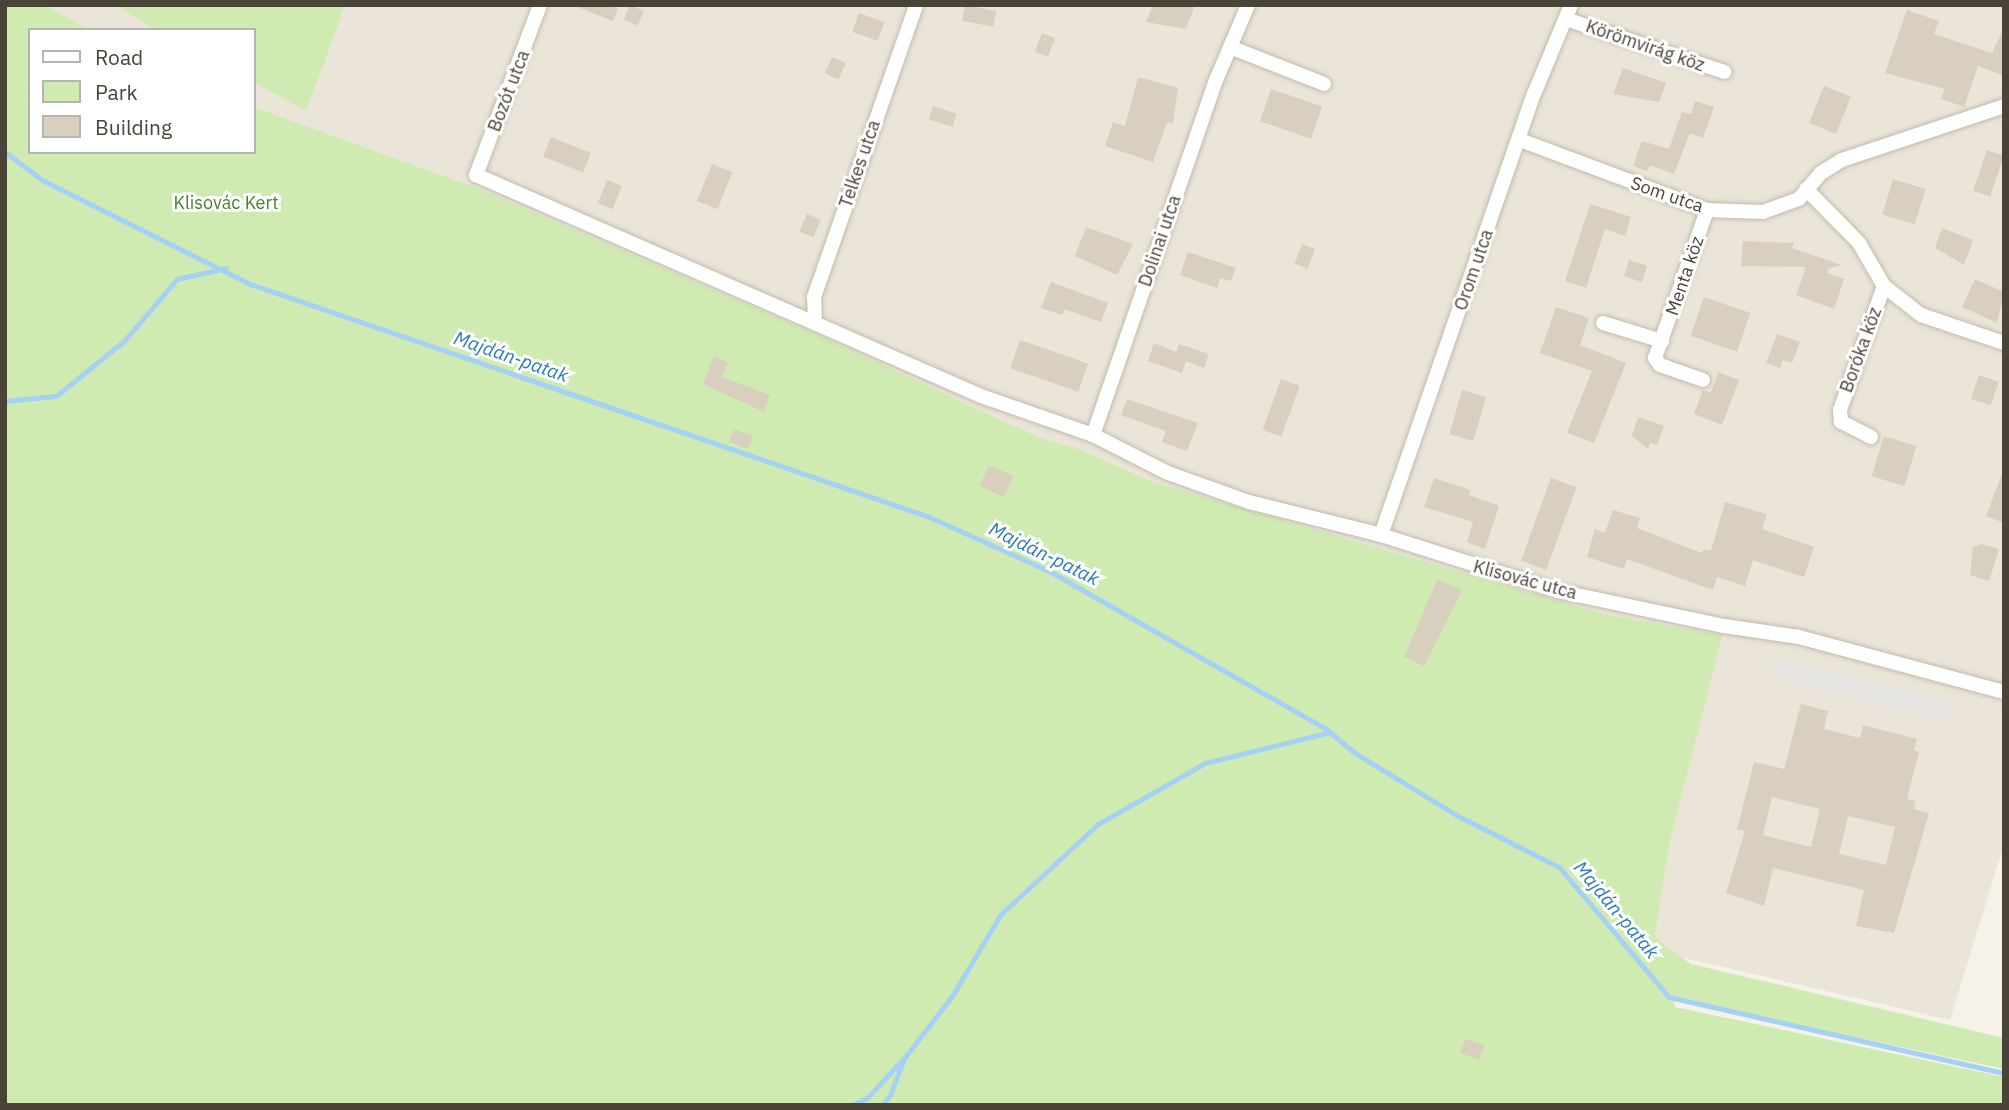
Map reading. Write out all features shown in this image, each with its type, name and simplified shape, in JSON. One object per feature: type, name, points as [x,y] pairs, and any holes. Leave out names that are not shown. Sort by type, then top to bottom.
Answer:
[{"type":"street","name":"Bozót utca","points":[[476,175],[540,5]]},
{"type":"street","name":"Telkes utca","points":[[815,323],[814,297],[916,5]]},
{"type":"street","name":"Dolinai utca","points":[[1093,435],[1230,47],[1248,5]]},
{"type":"street","name":"Körömvirág köz","points":[[1569,12],[1724,72]]},
{"type":"street","name":"Orom utca","points":[[1381,535],[1520,140],[1569,12]]},
{"type":"street","points":[[1230,47],[1324,85]]},
{"type":"street","name":"Som utca","points":[[1520,140],[1707,210],[1783,208],[1807,189],[1821,173],[1842,160],[2004,106]]},
{"type":"street","name":"Klisovác utca","points":[[476,175],[981,396],[1093,435],[1168,473],[1250,502],[1381,535],[1558,591],[1724,626],[1799,637],[2004,692]]},
{"type":"street","points":[[1807,189],[1859,243],[1884,286],[1921,315],[2004,342]]},
{"type":"street","name":"Menta köz","points":[[1662,341],[1707,210]]},
{"type":"street","name":"Boróka köz","points":[[1871,437],[1842,422],[1840,410],[1884,286]]},
{"type":"street","points":[[1603,323],[1662,341],[1655,358],[1660,365],[1703,380]]},
{"type":"shaded area","points":[[45,5],[2004,5],[2004,844],[1950,1020],[1676,956],[1040,438],[814,333],[482,190],[256,108],[256,28],[85,28]]},
{"type":"shaded area","points":[[1773,658],[1953,703],[1948,722],[1768,677]]},
{"type":"green space","name":"Klisovác Kert","points":[[5,5],[45,5],[85,28],[28,28],[28,154],[256,154],[256,108],[482,190],[814,333],[1040,438],[1081,450],[1150,481],[1606,615],[1722,635],[1669,845],[1655,934],[1659,941],[1691,964],[2004,1038],[2004,1069],[1674,998],[1675,1007],[2004,1077],[2004,1104],[5,1105]]},
{"type":"green space","points":[[114,5],[345,5],[306,111],[256,83],[256,28],[154,28]]},
{"type":"building","points":[[609,5],[618,9],[613,21],[575,6]]},
{"type":"building","points":[[630,5],[644,11],[638,26],[624,20]]},
{"type":"building","points":[[965,5],[996,11],[993,27],[962,21]]},
{"type":"building","points":[[1153,5],[1195,5],[1186,29],[1146,22]]},
{"type":"building","points":[[1907,10],[1939,21],[1934,34],[1992,53],[2004,27],[2004,76],[1978,66],[1964,107],[1941,99],[1945,89],[1885,73]]},
{"type":"building","points":[[859,13],[884,22],[878,41],[852,32]]},
{"type":"building","points":[[1042,33],[1055,38],[1048,57],[1035,52]]},
{"type":"building","points":[[832,57],[846,63],[839,79],[825,74]]},
{"type":"building","points":[[1623,68],[1666,83],[1659,102],[1613,94]]},
{"type":"building","points":[[1138,77],[1178,88],[1173,124],[1167,122],[1153,162],[1105,146],[1113,122],[1125,126]]},
{"type":"building","points":[[1824,86],[1851,97],[1836,134],[1809,123]]},
{"type":"building","points":[[1271,89],[1322,107],[1311,139],[1260,121]]},
{"type":"building","points":[[1695,101],[1714,107],[1703,138],[1690,133],[1674,174],[1650,165],[1647,171],[1633,166],[1642,141],[1669,149],[1682,112],[1691,114]]},
{"type":"building","points":[[933,106],[957,114],[952,127],[929,119]]},
{"type":"building","points":[[551,137],[591,153],[583,173],[543,156]]},
{"type":"building","points":[[1987,150],[2004,156],[1990,197],[1973,191]]},
{"type":"building","points":[[712,164],[732,172],[717,209],[697,201]]},
{"type":"building","points":[[1893,179],[1926,189],[1915,224],[1882,214]]},
{"type":"building","points":[[607,180],[622,186],[612,209],[598,203]]},
{"type":"building","points":[[1590,204],[1631,217],[1625,236],[1605,229],[1586,288],[1565,281]]},
{"type":"building","points":[[807,214],[821,220],[813,237],[800,231]]},
{"type":"building","points":[[1086,227],[1133,244],[1117,275],[1075,256]]},
{"type":"building","points":[[1942,228],[1973,240],[1964,265],[1935,248]]},
{"type":"building","points":[[1743,241],[1794,243],[1792,248],[1842,265],[1829,268],[1827,273],[1844,279],[1834,309],[1796,295],[1806,267],[1741,266]]},
{"type":"building","points":[[1302,244],[1315,249],[1308,269],[1294,264]]},
{"type":"building","points":[[1188,252],[1236,268],[1231,281],[1220,278],[1217,288],[1180,275]]},
{"type":"building","points":[[1629,260],[1647,266],[1642,282],[1624,276]]},
{"type":"building","points":[[1975,279],[2004,292],[1997,323],[1962,307]]},
{"type":"building","points":[[1051,282],[1108,303],[1101,322],[1064,309],[1062,315],[1041,308]]},
{"type":"building","points":[[1704,297],[1750,313],[1737,352],[1691,336]]},
{"type":"building","points":[[1556,307],[1589,318],[1580,345],[1626,363],[1594,443],[1567,433],[1592,371],[1540,353]]},
{"type":"building","points":[[1777,334],[1800,342],[1792,363],[1783,360],[1780,368],[1766,363]]},
{"type":"building","points":[[1020,340],[1088,363],[1078,392],[1010,368]]},
{"type":"building","points":[[1154,343],[1176,352],[1179,344],[1209,354],[1204,368],[1186,361],[1182,373],[1148,361]]},
{"type":"building","points":[[714,356],[728,362],[722,377],[770,395],[764,412],[703,384]]},
{"type":"building","points":[[1718,372],[1739,380],[1722,425],[1694,414],[1703,390],[1711,393]]},
{"type":"building","points":[[1979,375],[1999,382],[1991,405],[1971,399]]},
{"type":"building","points":[[1281,379],[1300,386],[1281,437],[1263,430]]},
{"type":"building","points":[[1462,390],[1486,397],[1473,441],[1449,434]]},
{"type":"building","points":[[1127,399],[1198,423],[1187,451],[1162,442],[1166,431],[1121,415]]},
{"type":"building","points":[[1638,417],[1664,426],[1657,445],[1650,443],[1648,449],[1632,436]]},
{"type":"building","points":[[734,429],[753,436],[748,449],[729,442]]},
{"type":"building","points":[[1884,436],[1917,446],[1904,486],[1872,476]]},
{"type":"building","points":[[989,465],[1014,476],[1004,497],[980,486]]},
{"type":"building","points":[[2004,474],[2004,523],[1986,516]]},
{"type":"building","points":[[1434,478],[1471,490],[1469,495],[1499,506],[1485,549],[1467,542],[1473,522],[1424,507]]},
{"type":"building","points":[[1551,478],[1576,487],[1546,570],[1521,561]]},
{"type":"building","points":[[1725,502],[1767,514],[1762,529],[1814,547],[1804,577],[1753,560],[1745,586],[1717,577],[1713,590],[1627,559],[1624,569],[1587,557],[1595,529],[1605,533],[1613,510],[1640,518],[1637,528],[1702,553],[1704,549],[1711,551]]},
{"type":"building","points":[[1981,544],[1999,549],[1989,581],[1970,575],[1973,547]]},
{"type":"building","points":[[1437,580],[1462,590],[1424,666],[1404,657]]},
{"type":"building","points":[[1801,704],[1828,711],[1824,729],[1860,738],[1863,725],[1917,739],[1914,750],[1919,752],[1907,799],[1916,801],[1914,809],[1929,813],[1894,933],[1856,926],[1864,890],[1773,868],[1764,906],[1726,893],[1745,831],[1737,829],[1754,762],[1784,769]],"holes":[[[1772,797],[1820,809],[1811,847],[1763,835]],[[1848,816],[1895,827],[1886,865],[1839,854]]]},
{"type":"building","points":[[1465,1039],[1484,1045],[1479,1059],[1460,1053]]},
{"type":"waterway","name":"Majdán-patak","points":[[5,152],[42,180],[250,284],[927,516],[1051,572],[1325,728],[1355,753],[1458,816],[1559,867],[1669,997],[2004,1073]]},
{"type":"waterway","points":[[5,401],[56,396],[124,341],[177,279],[226,268]]},
{"type":"waterway","points":[[853,1105],[867,1098],[905,1057],[952,996],[1000,915],[1098,824],[1205,763],[1330,732]]},
{"type":"waterway","points":[[882,1105],[890,1095],[903,1061]]}]
